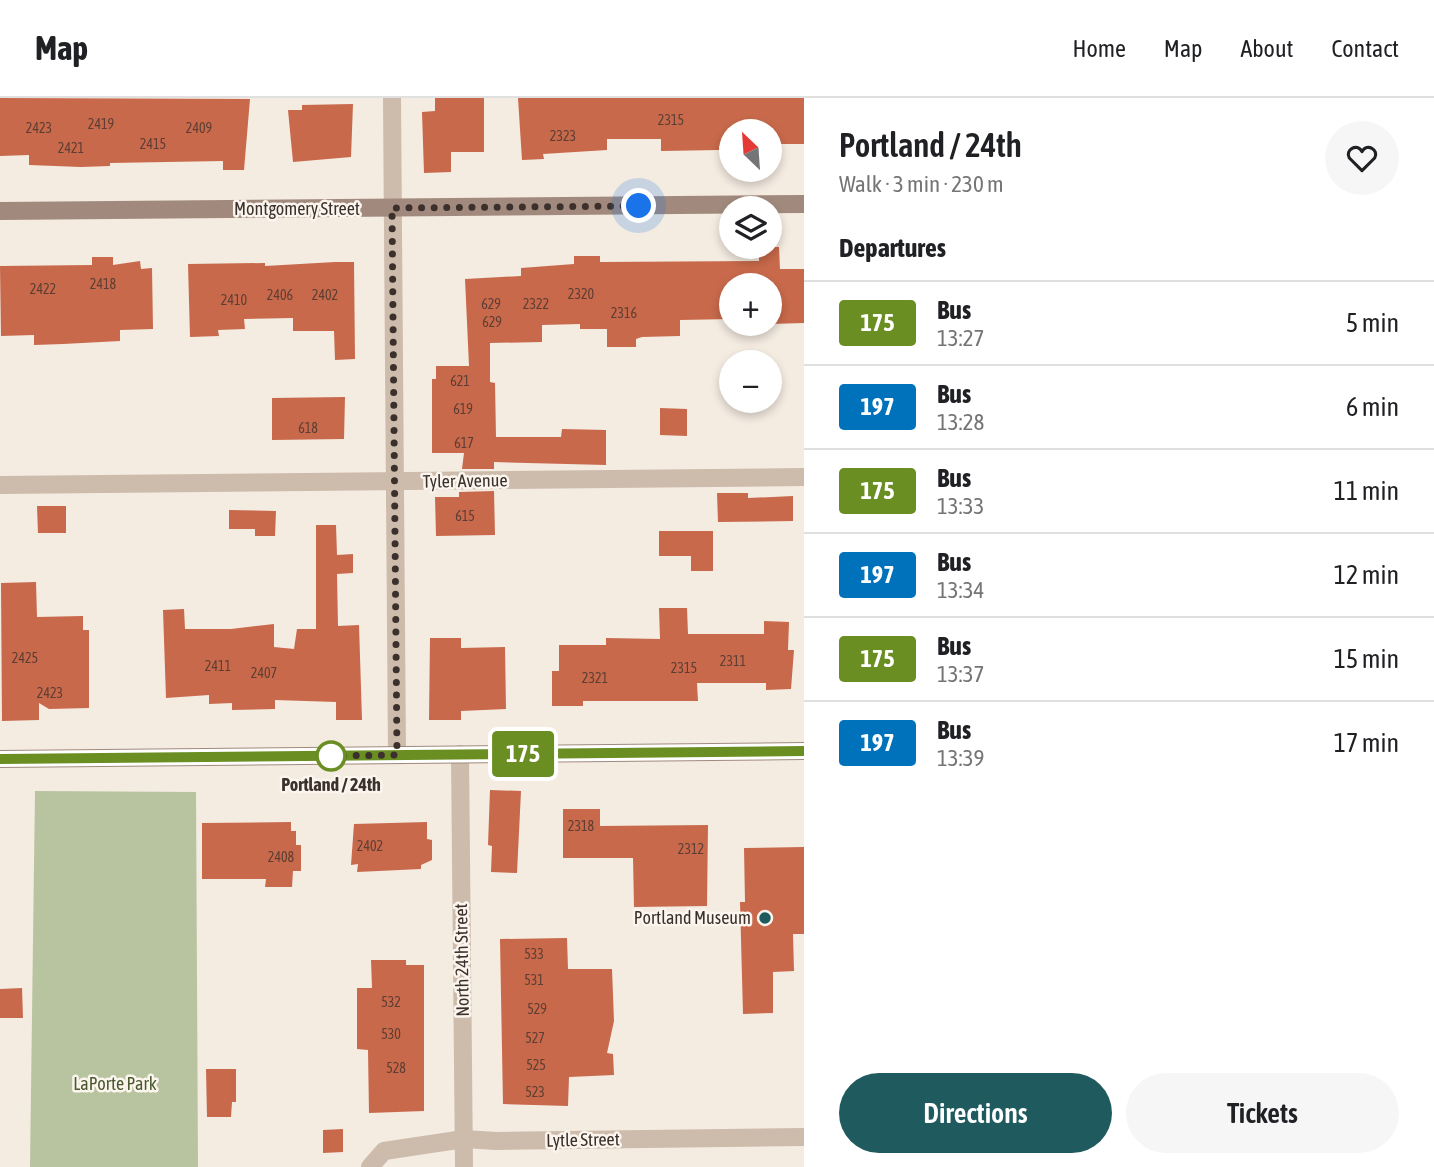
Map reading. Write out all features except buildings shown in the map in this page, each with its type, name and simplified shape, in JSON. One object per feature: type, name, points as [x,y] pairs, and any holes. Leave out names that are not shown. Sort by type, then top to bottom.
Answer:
[{"type":"street","points":[[392,98],[397,755]]},
{"type":"street","name":"Montgomery Street","points":[[0,211],[804,204]]},
{"type":"street","name":"Tyler Avenue","points":[[0,485],[804,477]]},
{"type":"street","points":[[0,759],[804,751]]},
{"type":"street","name":"North 24th Street","points":[[460,754],[464,1167]]},
{"type":"street","name":"Lytle Street","points":[[370,1167],[384,1151],[464,1139],[496,1141],[804,1137]]},
{"type":"green space","name":"LaPorte Park","points":[[35,791],[196,792],[198,1167],[30,1167]]},
{"type":"bus line","name":"175","points":[[0,759],[804,751]]},
{"type":"place","name":"Portland / 24th","points":[[331,756]]},
{"type":"place","name":"Portland Museum","points":[[765,918]]},
{"type":"route","points":[[331,756],[397,755],[392,208],[639,206]]}]
